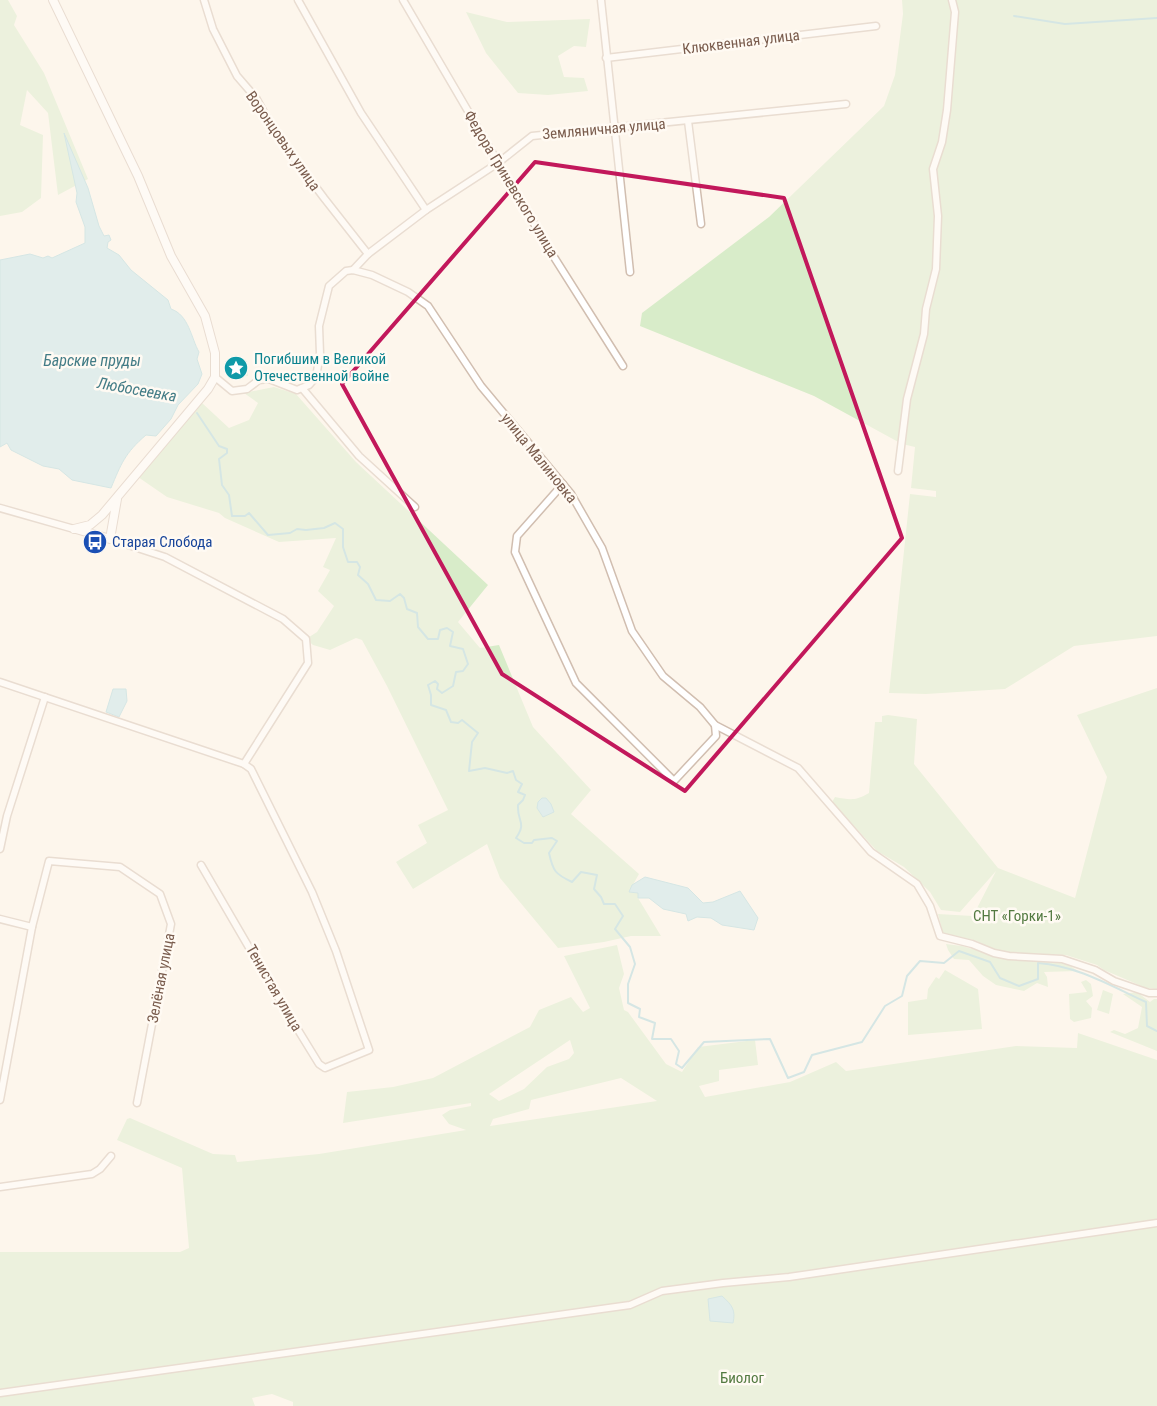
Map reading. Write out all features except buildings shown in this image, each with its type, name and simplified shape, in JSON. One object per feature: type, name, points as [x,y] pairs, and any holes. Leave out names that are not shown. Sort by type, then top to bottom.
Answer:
[{"type":"street","points":[[53,0],[138,176],[171,256],[205,316],[215,354],[215,377],[208,390],[117,499],[90,525],[74,529]]},
{"type":"street","name":"Воронцовых улица","points":[[204,0],[213,29],[237,76],[256,98],[276,134],[368,254]]},
{"type":"street","points":[[298,0],[361,113],[426,210]]},
{"type":"street","points":[[601,0],[630,272]]},
{"type":"street","points":[[898,471],[907,398],[924,334],[926,309],[936,269],[938,216],[932,169],[942,142],[947,110],[955,12],[952,0]]},
{"type":"street","name":"Федора Гриневского улица","points":[[406,1],[547,246],[623,366]]},
{"type":"street","name":"Клюквенная улица","points":[[606,58],[876,26]]},
{"type":"street","name":"Земляничная улица","points":[[368,254],[426,210],[498,163],[532,136],[846,104]]},
{"type":"street","points":[[688,121],[701,224]]},
{"type":"street","points":[[215,377],[232,391],[247,389],[259,380],[269,378],[297,390],[310,385],[316,377],[320,354],[319,326],[329,286],[341,274],[353,270],[368,254]]},
{"type":"street","name":"улица Малиновка","points":[[353,270],[372,275],[408,292],[428,306],[481,386],[571,494],[602,548],[632,631],[662,676],[700,707],[716,725]]},
{"type":"street","points":[[302,388],[359,456],[415,508]]},
{"type":"street","points":[[562,484],[516,536],[516,552],[576,683],[674,781],[716,736],[716,725],[798,768],[871,852],[917,884],[930,906],[940,936],[1009,956],[1062,959],[1095,970],[1114,981],[1157,994]]},
{"type":"street","points":[[110,539],[117,499]]},
{"type":"street","points":[[0,508],[165,556],[283,619],[306,639],[308,663],[244,764],[0,682]]},
{"type":"street","points":[[90,525],[92,534]]},
{"type":"street","points":[[0,849],[7,816],[45,696]]},
{"type":"street","name":"Тенистая улица","points":[[201,865],[319,1064],[325,1068],[369,1050],[336,952],[312,892],[251,769],[244,764]]},
{"type":"street","name":"Зелёная улица","points":[[32,927],[49,861],[120,867],[160,894],[171,924],[138,1103]]},
{"type":"street","points":[[0,919],[32,927],[0,1100]]},
{"type":"street","points":[[0,1187],[92,1174],[100,1169],[111,1156]]},
{"type":"street","points":[[0,1393],[630,1305],[662,1292],[723,1283],[789,1277],[1157,1223]]},
{"type":"highlighted area","points":[[535,162],[784,198],[902,538],[685,791],[502,674],[342,384]]},
{"type":"green space","points":[[0,0],[8,0],[17,16],[14,25],[44,73],[88,179],[58,195],[48,113],[27,90],[20,125],[43,135],[41,198],[22,212],[0,216]]},
{"type":"green space","points":[[902,0],[1157,0],[1157,636],[1074,646],[1005,689],[926,694],[889,693],[910,494],[936,497],[936,491],[911,488],[915,447],[902,444],[814,396],[640,326],[642,313],[769,217],[884,106],[895,75],[903,14]]},
{"type":"green space","points":[[466,12],[507,22],[590,19],[586,47],[574,46],[558,56],[564,77],[584,78],[588,91],[548,95],[518,93],[486,53]]},
{"type":"green space","points":[[236,355],[246,360],[248,376],[237,377],[229,374],[227,359]]},
{"type":"green space","points":[[274,387],[296,394],[356,462],[488,585],[458,622],[480,648],[499,645],[533,727],[591,790],[571,814],[639,874],[629,892],[638,893],[638,898],[661,936],[631,936],[604,942],[558,948],[500,878],[487,844],[413,889],[396,862],[427,843],[418,825],[448,810],[387,686],[362,640],[356,638],[330,650],[313,645],[306,639],[317,632],[334,606],[318,591],[330,570],[323,567],[336,538],[279,542],[225,518],[219,513],[167,497],[138,477],[201,402],[229,428],[249,420],[258,403],[244,393]]},
{"type":"green space","name":"СНТ «Горки-1»","points":[[1157,688],[1157,989],[1146,988],[1104,970],[1097,965],[1066,955],[998,952],[977,941],[943,933],[938,914],[973,916],[996,871],[960,912],[941,910],[930,892],[904,867],[877,851],[832,802],[835,797],[853,799],[869,793],[875,722],[882,722],[882,716],[888,715],[917,719],[914,764],[998,868],[1075,898],[1107,777],[1077,715]]},
{"type":"green space","points":[[946,944],[1020,960],[1064,962],[1078,971],[1044,972],[1047,977],[1048,987],[1037,983],[1024,991],[996,985],[983,976],[969,960],[954,959]]},
{"type":"green space","name":"Биолог","points":[[617,945],[624,974],[619,988],[624,1010],[628,1012],[666,1064],[682,1072],[698,1047],[755,1040],[758,1065],[719,1070],[719,1081],[699,1086],[705,1097],[790,1082],[836,1062],[846,1071],[1016,1046],[1077,1048],[1078,1033],[1157,1060],[1157,1406],[293,1406],[293,1402],[272,1394],[252,1398],[255,1406],[0,1406],[0,1252],[180,1252],[189,1248],[182,1168],[117,1140],[127,1119],[130,1118],[213,1154],[235,1155],[237,1162],[319,1154],[466,1130],[449,1124],[442,1115],[450,1110],[471,1106],[471,1103],[343,1123],[347,1092],[393,1087],[433,1078],[530,1027],[539,1010],[571,997],[583,1012],[590,1008],[564,956]],"holes":[[[570,1040],[574,1053],[569,1059],[547,1067],[524,1089],[499,1101],[489,1094]],[[621,1078],[657,1101],[490,1126],[493,1119],[529,1109],[531,1100]]]},
{"type":"green space","points":[[945,970],[978,989],[982,1029],[908,1035],[908,1002],[927,999],[928,989],[936,977],[939,979]]},
{"type":"green space","points":[[1086,980],[1091,984],[1093,996],[1086,1001],[1092,1008],[1091,1018],[1074,1022],[1070,1019],[1069,994],[1087,992],[1081,982]]},
{"type":"green space","points":[[1103,990],[1113,994],[1109,1014],[1097,1010]]},
{"type":"green space","points":[[1137,992],[1150,1002],[1157,999],[1157,1051],[1110,1032],[1114,1030],[1125,1034],[1138,1028],[1142,1007],[1123,994]]},
{"type":"water","name":"Барские пруды","points":[[64,133],[88,188],[99,226],[104,236],[109,235],[111,240],[108,242],[107,248],[119,255],[131,270],[168,300],[171,309],[182,316],[199,352],[197,359],[202,374],[198,384],[178,405],[171,419],[156,436],[146,435],[128,453],[111,488],[72,480],[59,469],[43,466],[11,450],[7,443],[0,447],[0,260],[30,254],[43,258],[48,256],[52,258],[85,243],[85,227],[76,202],[77,193]]},
{"type":"water","points":[[113,689],[126,689],[127,701],[119,717],[106,712]]},
{"type":"water","points":[[542,798],[546,798],[554,812],[543,817],[537,808],[538,802]]},
{"type":"water","points":[[645,877],[688,888],[703,903],[713,902],[740,891],[758,918],[754,930],[722,925],[711,918],[697,917],[688,921],[686,914],[663,909],[649,898],[638,898],[638,893],[629,892],[632,885]]},
{"type":"water","points":[[722,1296],[732,1308],[734,1315],[733,1323],[710,1321],[708,1299]]},
{"type":"waterway","points":[[1014,16],[1065,24],[1157,18]]},
{"type":"waterway","name":"Любосеевка","points":[[197,413],[219,446],[227,449],[227,453],[219,459],[222,485],[229,495],[232,516],[245,516],[249,513],[268,535],[290,533],[297,529],[324,528],[335,523],[343,529],[343,547],[348,562],[357,562],[360,567],[358,575],[368,584],[376,600],[390,601],[400,594],[404,598],[407,609],[417,613],[418,627],[428,639],[438,639],[440,630],[447,628],[453,632],[450,646],[463,649],[468,664],[463,671],[456,672],[453,686],[442,693],[437,689],[438,684],[435,681],[428,685],[431,705],[446,710],[451,722],[458,723],[462,720],[478,733],[472,742],[469,771],[485,768],[507,773],[513,771],[516,780],[522,784],[518,792],[525,795],[518,805],[521,828],[516,838],[524,843],[552,838],[557,841],[549,853],[552,864],[558,874],[572,882],[581,872],[597,875],[594,889],[604,904],[615,904],[623,916],[615,929],[630,947],[635,964],[628,984],[628,1003],[640,1009],[639,1017],[655,1023],[652,1039],[671,1039],[679,1051],[676,1064],[682,1068],[704,1042],[770,1039],[788,1078],[804,1072],[812,1055],[862,1042],[885,1006],[902,996],[907,976],[920,961],[944,963],[959,951],[990,962],[1000,978],[1019,986],[1038,979],[1038,963],[1081,972],[1146,1002],[1147,1026],[1157,1031]]},
{"type":"place","name":"Погибшим в Великой Отечественной войне","points":[[236,368]]},
{"type":"place","name":"Старая Слобода","points":[[95,542]]}]
